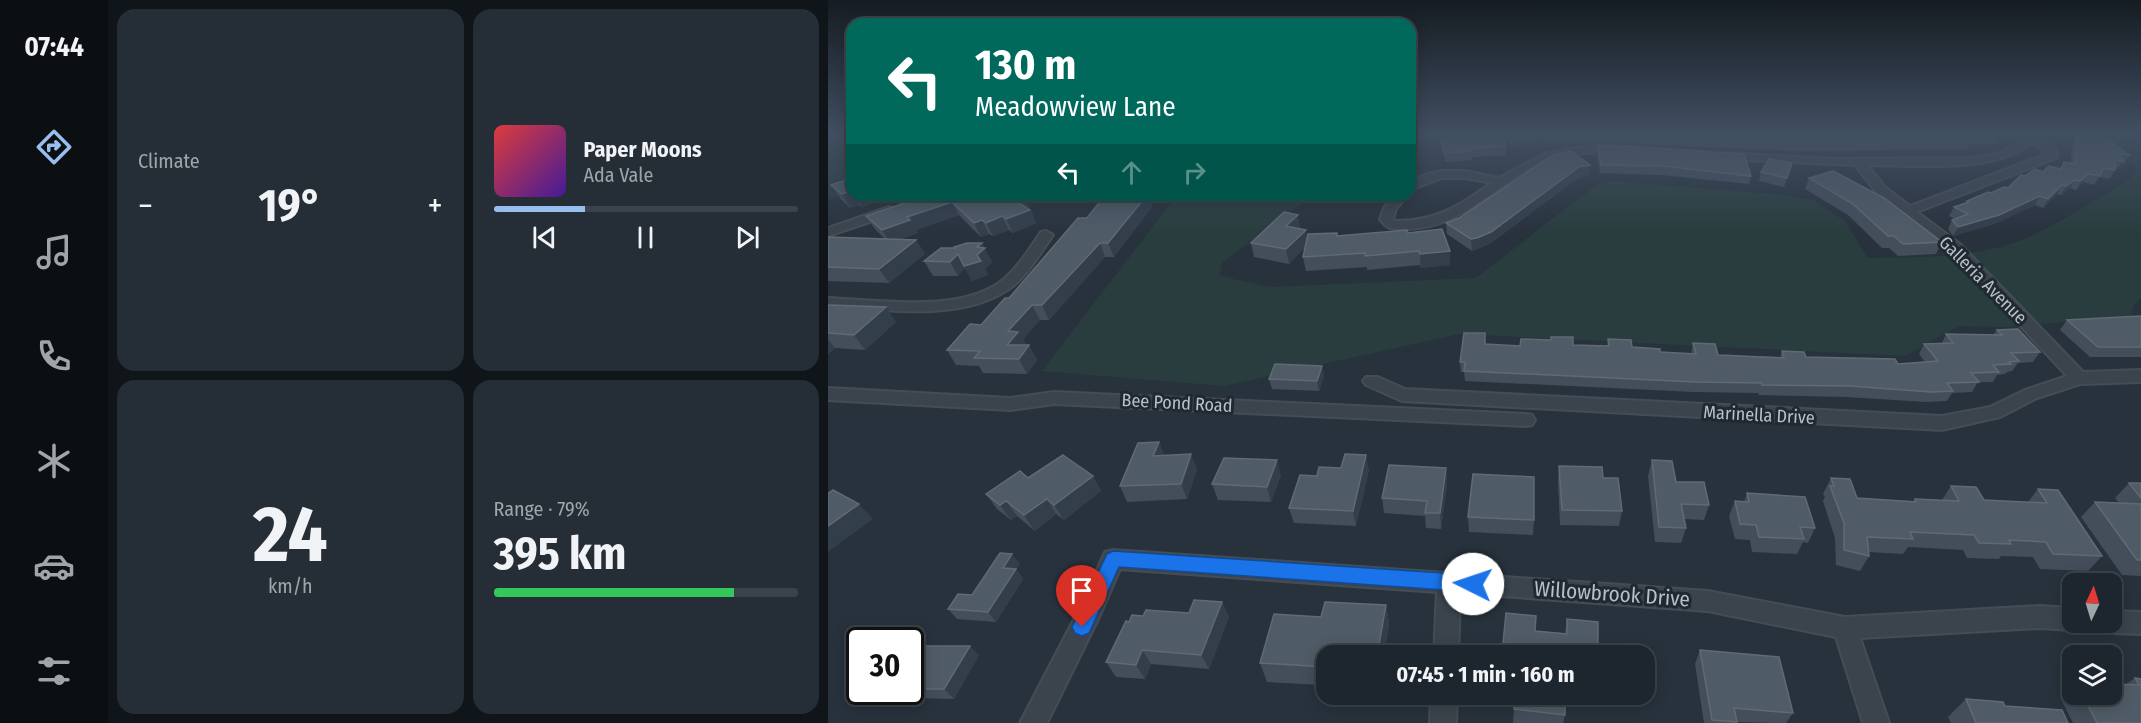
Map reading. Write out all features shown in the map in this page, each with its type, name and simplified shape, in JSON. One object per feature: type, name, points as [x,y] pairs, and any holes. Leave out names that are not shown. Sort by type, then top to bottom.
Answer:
[{"type":"street","points":[[1396,201],[1390,208],[1386,219],[1391,225],[1409,228],[1428,225],[1459,211],[1492,190],[1499,181],[1525,167]]},
{"type":"street","name":"Galleria Avenue","points":[[1862,167],[1881,190],[1954,247],[2079,378]]},
{"type":"street","points":[[1908,211],[2024,167]]},
{"type":"street","points":[[1416,181],[1438,174],[1499,181]]},
{"type":"street","points":[[828,232],[901,207]]},
{"type":"street","points":[[828,302],[940,306],[976,299],[1006,285],[1046,235]]},
{"type":"street","name":"Marinella Drive","points":[[1372,381],[1402,395],[1942,423],[1994,413],[2031,394],[2079,378],[2141,376]]},
{"type":"street","name":"Bee Pond Road","points":[[828,394],[1010,404],[1054,398],[1526,420]]},
{"type":"street","name":"Willowbrook Drive","points":[[1033,723],[1092,608],[1113,559],[1708,602],[1845,628],[1988,619],[2062,618]]},
{"type":"street","points":[[1446,645],[1449,582]]},
{"type":"street","points":[[2122,622],[2141,623]]},
{"type":"street","points":[[1845,628],[1876,723]]},
{"type":"street","points":[[1443,723],[1444,705]]},
{"type":"green space","points":[[828,167],[846,167],[846,195],[828,200]]},
{"type":"green space","points":[[2136,167],[2141,167],[2141,298],[2134,304],[2130,320],[2083,320],[2006,327],[1959,326],[1905,356],[1459,334],[1224,386],[1042,371],[1172,201],[1305,201],[1222,263],[1220,276],[1270,287],[1476,278],[1596,185],[1613,181],[1785,195],[1813,200],[1845,221],[1868,258],[1972,253],[2012,244],[2044,230],[2132,178],[2138,168]]},
{"type":"building","points":[[1535,167],[1580,167],[1491,232],[1477,238],[1471,239],[1446,223],[1459,218]]},
{"type":"building","points":[[1670,167],[1748,167],[1751,176]]},
{"type":"building","points":[[1764,167],[1791,167],[1787,178],[1761,172]]},
{"type":"building","points":[[2048,167],[2061,169],[2062,167],[2115,167],[2115,170],[2103,168],[2100,176],[2088,174],[2081,181],[2075,180],[2066,186],[2062,185],[2048,199],[2040,196],[1999,215],[1958,227],[1952,220],[1968,214],[1954,207],[1988,192],[2008,188],[2021,175],[2025,176],[2035,169],[2043,172]]},
{"type":"building","points":[[1833,171],[1884,198],[1942,242],[1903,244],[1894,236],[1888,236],[1853,204],[1809,178]]},
{"type":"building","points":[[846,180],[846,193],[842,194],[831,185]]},
{"type":"building","points":[[910,201],[1021,201],[1018,202],[1030,210],[1006,219],[1002,216],[986,223],[982,220],[974,223],[952,202],[907,217],[910,220],[882,230],[866,216]]},
{"type":"building","points":[[1100,201],[1142,201],[1108,243],[1100,243],[1042,305],[1032,305],[1008,331],[1018,332],[1007,345],[1029,345],[1019,359],[974,358],[980,351],[947,350],[970,324],[981,325],[1005,298],[1009,298],[1078,218],[1087,218]]},
{"type":"building","points":[[1284,212],[1298,215],[1286,226],[1306,230],[1286,249],[1251,243]]},
{"type":"building","points":[[1442,229],[1450,251],[1303,257],[1308,234],[1337,233],[1337,236]]},
{"type":"building","points":[[828,237],[916,240],[879,269],[828,267]]},
{"type":"building","points":[[967,243],[982,243],[977,247],[985,248],[977,255],[981,261],[964,266],[958,254],[950,262],[924,261],[941,248],[955,248]]},
{"type":"building","points":[[828,305],[886,307],[854,335],[828,333]]},
{"type":"building","points":[[2141,316],[2141,347],[2098,347],[2067,320]]},
{"type":"building","points":[[2018,329],[2040,352],[2011,353],[2019,361],[1993,365],[1999,372],[1971,373],[1979,382],[1947,383],[1953,391],[1931,392],[1850,386],[1762,385],[1762,383],[1464,371],[1465,362],[1460,362],[1464,333],[1485,333],[1485,344],[1520,346],[1521,339],[1551,340],[1551,337],[1573,337],[1573,345],[1609,346],[1608,339],[1631,340],[1632,347],[1660,349],[1660,352],[1696,354],[1693,343],[1715,344],[1718,355],[1784,358],[1782,351],[1804,352],[1806,357],[1895,359],[1898,364],[1938,361],[1924,344],[1953,343],[1946,334],[2002,335],[1997,330]]},
{"type":"building","points":[[1275,364],[1322,366],[1317,381],[1269,379]]},
{"type":"building","points":[[1159,442],[1153,456],[1191,454],[1181,484],[1120,486],[1138,443]]},
{"type":"building","points":[[1345,454],[1366,455],[1353,511],[1289,508],[1300,475],[1317,476],[1319,467],[1341,468]]},
{"type":"building","points":[[1063,455],[1093,476],[1054,505],[1047,499],[1024,515],[1006,501],[1000,505],[986,494],[1020,471],[1028,478]]},
{"type":"building","points":[[1224,458],[1277,460],[1267,487],[1212,484]]},
{"type":"building","points":[[1652,460],[1672,461],[1676,482],[1704,482],[1709,505],[1681,504],[1686,528],[1659,527]]},
{"type":"building","points":[[1389,465],[1446,468],[1440,513],[1425,513],[1427,501],[1382,498]]},
{"type":"building","points":[[1559,466],[1602,467],[1603,478],[1618,478],[1622,511],[1562,510]]},
{"type":"building","points":[[1473,474],[1534,477],[1534,520],[1468,517]]},
{"type":"building","points":[[1831,478],[1850,479],[1857,498],[1916,502],[1915,499],[1959,501],[1951,486],[1976,487],[1984,500],[2047,503],[2038,489],[2058,490],[2102,556],[2053,554],[2046,542],[2009,540],[2011,544],[1979,543],[1974,535],[1910,532],[1913,539],[1867,537],[1869,556],[1844,550],[1844,523],[1830,486],[1834,486]]},
{"type":"building","points":[[2129,483],[2141,483],[2141,498]]},
{"type":"building","points":[[833,490],[859,504],[828,526],[828,493]]},
{"type":"building","points":[[1747,493],[1805,497],[1815,528],[1800,527],[1804,539],[1759,537],[1756,525],[1740,524],[1735,501],[1749,502]]},
{"type":"building","points":[[2095,502],[2141,504],[2141,560],[2137,560]]},
{"type":"building","points":[[1000,553],[1012,554],[1003,568],[1016,569],[988,612],[948,609],[958,594],[972,595]]},
{"type":"building","points":[[1194,600],[1222,602],[1201,655],[1142,650],[1136,665],[1106,662],[1126,621],[1129,622],[1132,615],[1143,616],[1146,610],[1189,613]]},
{"type":"building","points":[[1325,602],[1386,605],[1379,645],[1316,645],[1316,666],[1260,663],[1274,614],[1321,617]]},
{"type":"building","points":[[1506,613],[1536,616],[1535,631],[1567,634],[1567,619],[1598,622],[1598,645],[1503,643]]},
{"type":"building","points":[[970,646],[944,689],[924,689],[924,648]]},
{"type":"building","points":[[1700,650],[1779,657],[1793,713],[1734,708],[1737,722],[1712,720]]},
{"type":"building","points":[[2135,678],[2141,679],[2141,723],[2097,723],[2088,705],[2122,705],[2122,684],[2139,685]]},
{"type":"building","points":[[1966,699],[2003,702],[2005,706],[2062,710],[2068,723],[1976,723]]},
{"type":"building","points":[[1514,705],[1565,705],[1565,715],[1514,709]]},
{"type":"route","points":[[1082,627],[1113,559],[1473,584]]}]
